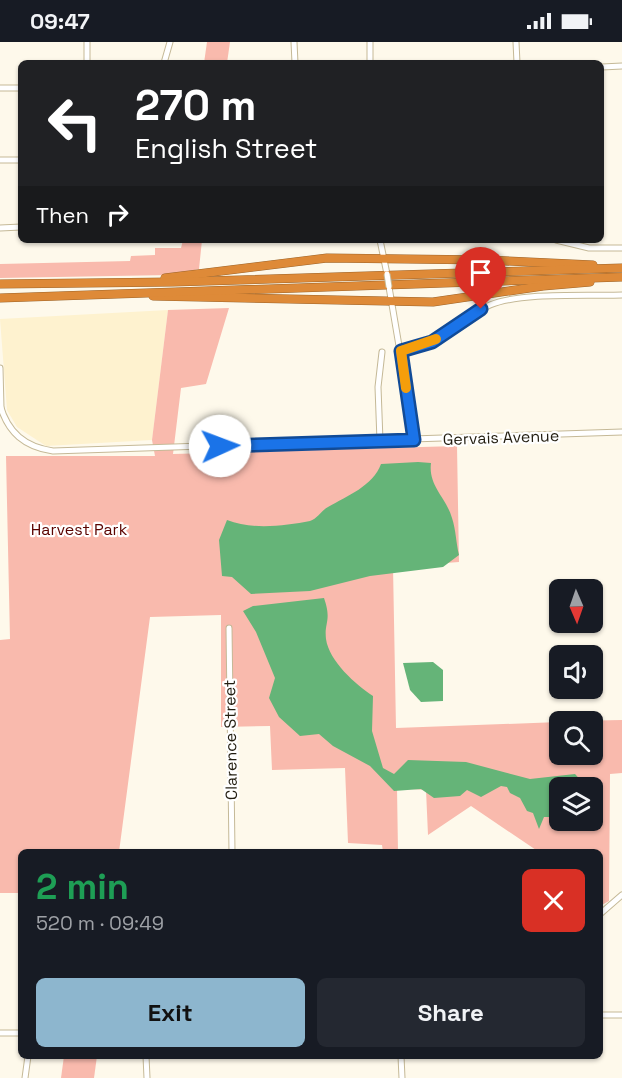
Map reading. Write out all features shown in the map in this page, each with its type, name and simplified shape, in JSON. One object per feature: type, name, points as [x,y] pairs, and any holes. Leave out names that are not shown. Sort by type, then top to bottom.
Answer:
[{"type":"highway","points":[[86,283],[167,278],[308,259],[573,263],[622,268]]},
{"type":"highway","points":[[0,284],[622,268]]},
{"type":"highway","points":[[116,293],[392,303],[444,301],[543,286],[622,278]]},
{"type":"highway","points":[[0,298],[622,278]]},
{"type":"street","points":[[87,42],[87,60]]},
{"type":"street","points":[[165,60],[170,42]]},
{"type":"street","points":[[294,42],[295,60]]},
{"type":"street","points":[[370,42],[370,60]]},
{"type":"street","points":[[516,42],[517,60]]},
{"type":"street","points":[[604,67],[622,66]]},
{"type":"street","points":[[0,88],[18,88]]},
{"type":"street","points":[[0,160],[18,160]]},
{"type":"street","points":[[0,228],[18,227]]},
{"type":"street","points":[[381,243],[401,351],[414,440]]},
{"type":"street","points":[[569,243],[590,248],[622,248]]},
{"type":"street","points":[[401,351],[432,342],[481,309],[500,302],[622,295]]},
{"type":"street","points":[[380,441],[378,387],[382,352]]},
{"type":"street","points":[[0,368],[0,406]]},
{"type":"street","name":"Gervais Avenue","points":[[0,406],[9,428],[22,440],[37,448],[53,451],[622,432]]},
{"type":"street","name":"Clarence Street","points":[[229,628],[232,849]]},
{"type":"street","points":[[603,911],[622,895]]},
{"type":"street","points":[[603,1016],[622,1015]]},
{"type":"street","points":[[0,1033],[18,1033]]},
{"type":"street","points":[[25,1078],[28,1059]]},
{"type":"street","points":[[146,1059],[147,1078]]},
{"type":"street","points":[[401,1059],[402,1078]]},
{"type":"shaded area","points":[[168,310],[152,440],[46,446],[17,427],[7,410],[0,319]]},
{"type":"shaded area","points":[[431,463],[432,478],[453,523],[459,555],[443,567],[370,576],[310,591],[251,594],[232,577],[222,576],[219,540],[227,520],[257,526],[279,526],[310,521],[326,508],[366,484],[381,464]]},
{"type":"shaded area","points":[[324,598],[328,617],[326,639],[328,647],[332,656],[351,679],[373,696],[372,731],[383,768],[394,774],[408,760],[466,762],[530,779],[575,774],[578,777],[549,777],[549,817],[544,817],[539,829],[533,813],[527,811],[520,798],[510,793],[507,787],[501,786],[481,797],[467,790],[460,796],[434,798],[421,789],[394,791],[370,766],[333,746],[319,734],[300,736],[279,717],[269,698],[275,678],[256,632],[243,611],[253,606]]},
{"type":"shaded area","points":[[433,662],[443,670],[443,701],[421,702],[410,690],[403,663]]},
{"type":"green space","points":[[207,42],[230,42],[227,60],[204,60]]},
{"type":"green space","points":[[182,243],[202,243],[199,269],[170,275],[0,278],[0,264],[130,261],[131,256],[155,255],[155,248],[181,248]]},
{"type":"green space","name":"Harvest Park","points":[[229,308],[206,384],[181,388],[173,454],[457,446],[459,562],[393,567],[396,728],[549,722],[549,765],[603,765],[603,720],[622,720],[622,773],[610,774],[609,901],[603,904],[603,849],[535,849],[471,806],[428,835],[426,790],[397,788],[398,849],[383,849],[382,845],[348,843],[345,768],[272,770],[270,726],[221,727],[221,615],[150,617],[119,849],[18,849],[18,893],[0,893],[0,640],[10,639],[6,456],[155,456],[152,440],[168,310]]},
{"type":"green space","points":[[64,1059],[97,1059],[94,1078],[61,1078]]},
{"type":"slow traffic","points":[[406,388],[401,351],[422,346],[436,339]]},
{"type":"route","points":[[220,446],[414,440],[401,351],[432,342],[481,309]]}]
